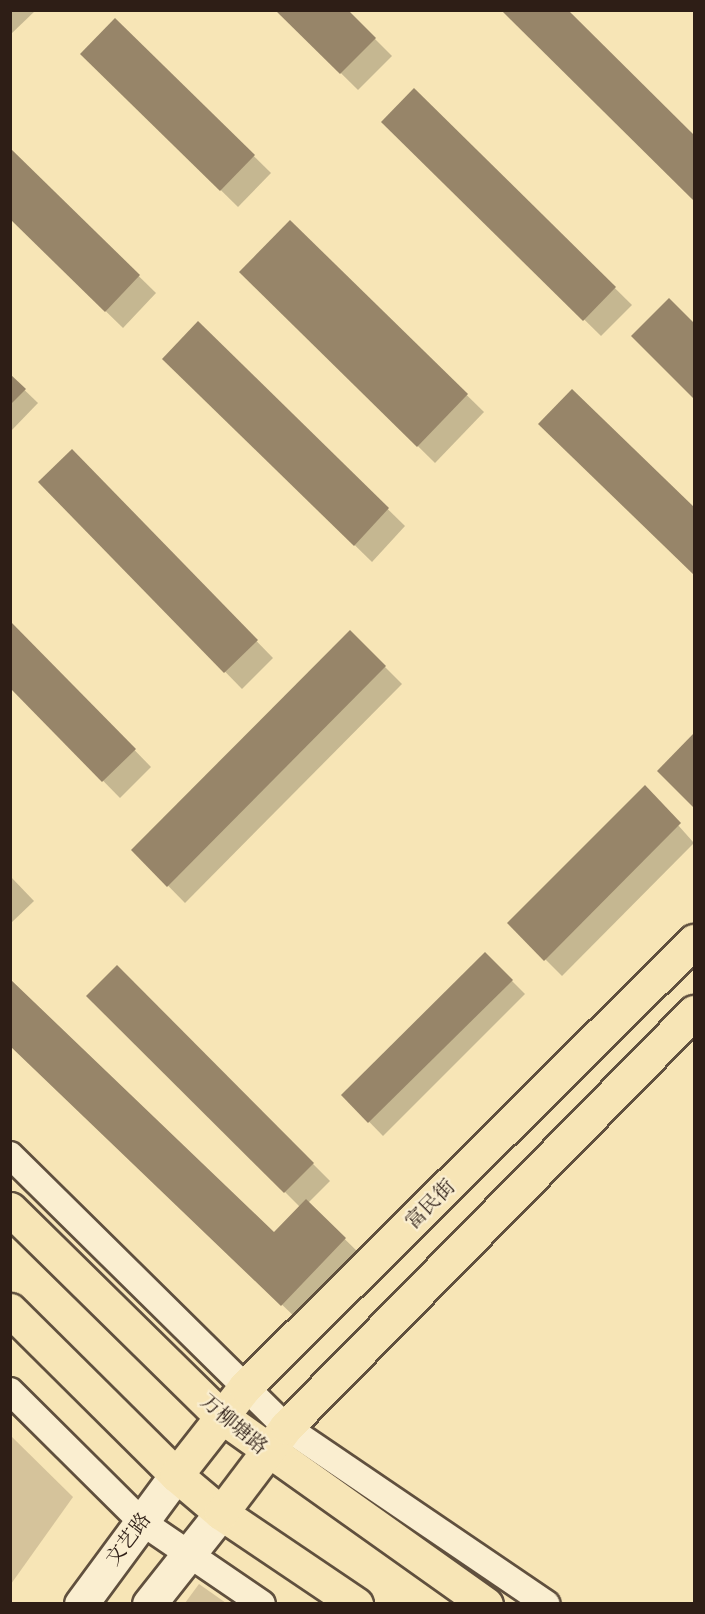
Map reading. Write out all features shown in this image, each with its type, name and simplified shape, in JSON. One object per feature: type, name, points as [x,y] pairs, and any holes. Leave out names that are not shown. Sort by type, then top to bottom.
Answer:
[{"type":"main road","name":"富民街","points":[[176,1475],[245,1387],[694,941]]},
{"type":"main road","points":[[149,1604],[186,1552],[221,1513],[275,1439],[694,1012]]},
{"type":"main road","name":"万柳塘路","points":[[10,1209],[221,1416],[275,1439],[486,1604]]},
{"type":"main road","points":[[10,1310],[176,1475],[221,1513],[356,1604]]},
{"type":"main road","name":"文艺路","points":[[81,1604],[176,1475]]},
{"type":"street","points":[[10,1155],[245,1387],[275,1439],[546,1604]]},
{"type":"street","points":[[10,1391],[142,1522],[262,1604]]},
{"type":"shaded area","points":[[11,1436],[73,1497],[11,1584]]},
{"type":"shaded area","points":[[199,1584],[226,1603],[185,1603]]},
{"type":"building","points":[[275,10],[348,10],[376,38],[340,74]]},
{"type":"building","points":[[501,10],[568,10],[694,135],[694,201]]},
{"type":"building","points":[[115,18],[255,155],[220,191],[80,54]]},
{"type":"building","points":[[414,88],[616,287],[583,321],[381,122]]},
{"type":"building","points":[[10,148],[140,275],[105,312],[10,219]]},
{"type":"building","points":[[290,220],[468,394],[417,447],[239,272]]},
{"type":"building","points":[[669,298],[694,323],[694,399],[631,336]]},
{"type":"building","points":[[198,321],[389,508],[354,546],[162,359]]},
{"type":"building","points":[[10,374],[26,389],[10,405]]},
{"type":"building","points":[[572,389],[694,507],[694,575],[538,424]]},
{"type":"building","points":[[72,449],[258,640],[224,673],[38,482]]},
{"type":"building","points":[[10,621],[136,749],[102,782],[10,688]]},
{"type":"building","points":[[350,630],[386,666],[167,887],[131,850]]},
{"type":"building","points":[[694,733],[694,808],[657,771]]},
{"type":"building","points":[[645,785],[681,823],[544,961],[507,923]]},
{"type":"building","points":[[485,952],[513,980],[368,1123],[341,1095]]},
{"type":"building","points":[[117,965],[314,1163],[284,1193],[86,996]]},
{"type":"building","points":[[10,979],[274,1232],[306,1199],[346,1238],[281,1306],[10,1046]]}]
